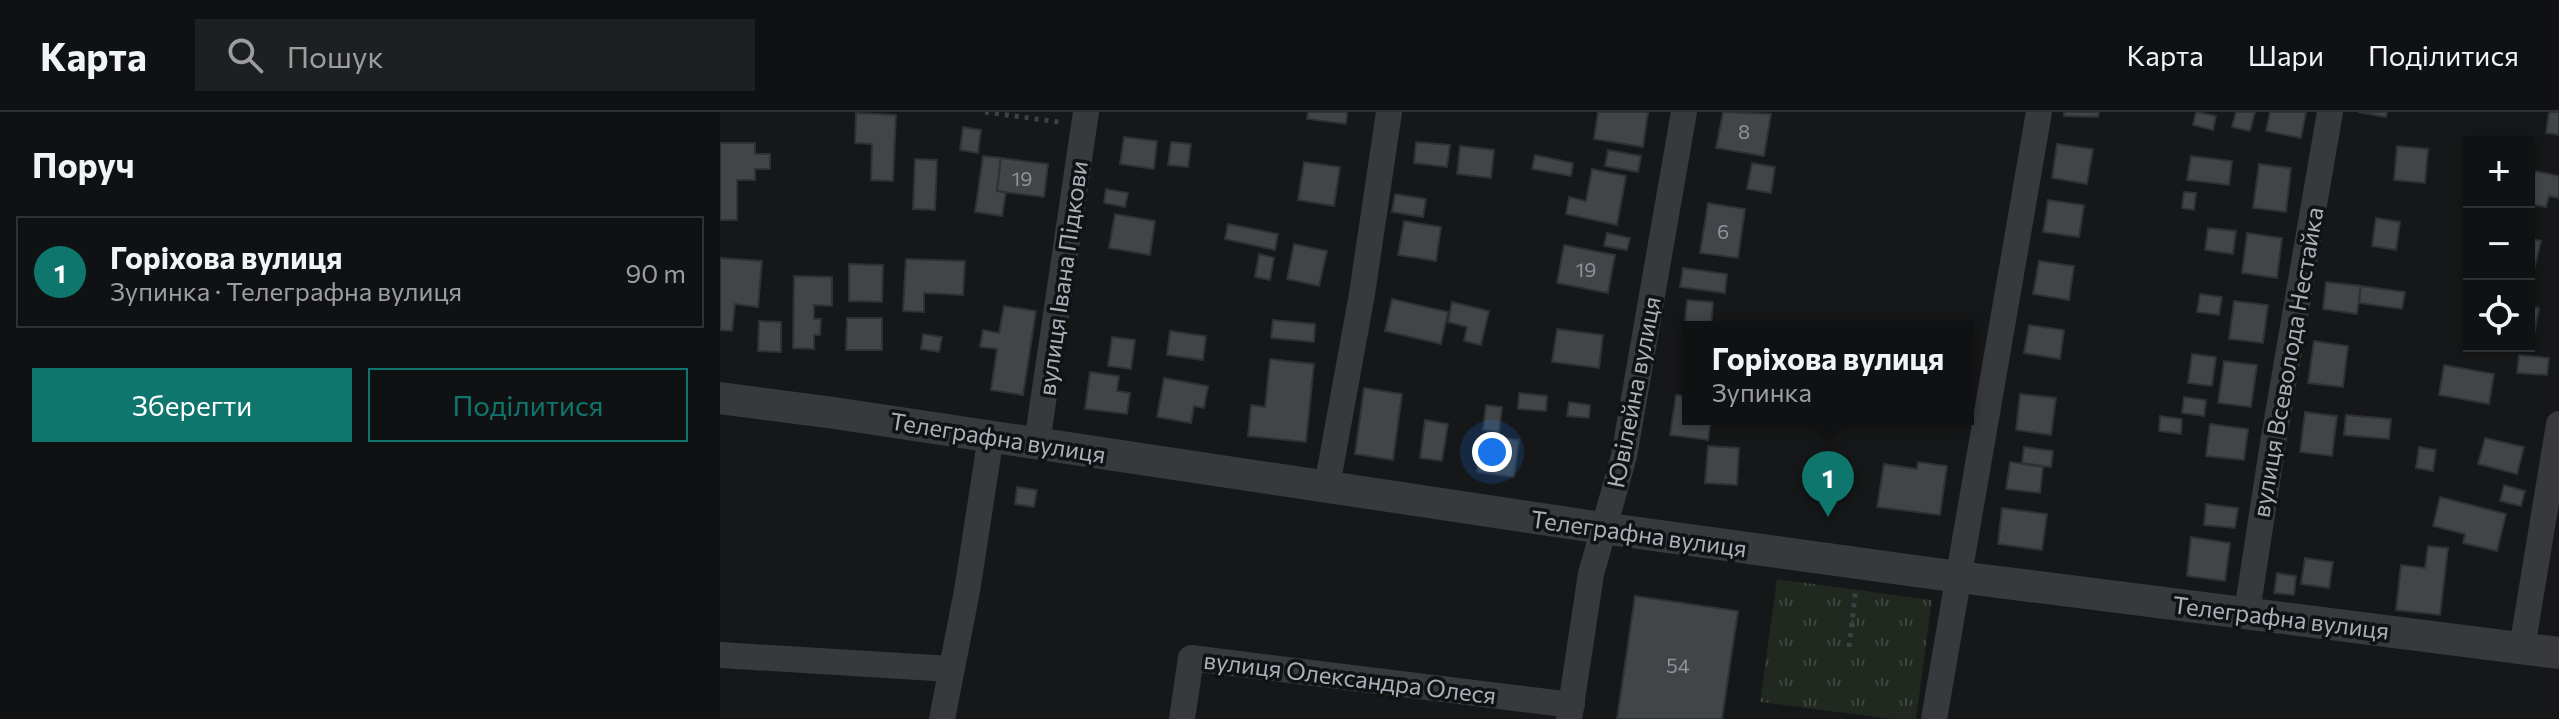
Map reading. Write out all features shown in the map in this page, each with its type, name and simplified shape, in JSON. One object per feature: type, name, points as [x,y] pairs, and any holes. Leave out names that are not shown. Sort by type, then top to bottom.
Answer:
[{"type":"street","points":[[1327,486],[1362,294],[1389,112]]},
{"type":"street","name":"Ювілейна вулиця","points":[[1570,712],[1591,574],[1624,456],[1684,112]]},
{"type":"street","points":[[1934,719],[2039,112]]},
{"type":"street","name":"вулиця Всеволода Нестайка","points":[[2247,612],[2275,427],[2330,112]]},
{"type":"street","name":"вулиця Івана Підкови","points":[[1037,443],[1085,119]]},
{"type":"street","name":"Телеграфна вулиця","points":[[720,398],[1602,528],[2559,653]]},
{"type":"street","points":[[2522,648],[2559,424]]},
{"type":"street","points":[[942,719],[967,591],[991,436]]},
{"type":"street","points":[[720,655],[951,669]]},
{"type":"street","name":"вулиця Олександра Олеся","points":[[1182,719],[1191,658],[1570,712]]},
{"type":"path","points":[[985,112],[1085,119]]},
{"type":"path","points":[[1849,647],[1857,583]]},
{"type":"green space","points":[[1777,579],[1932,600],[1916,719],[1891,719],[1760,702]]},
{"type":"building","points":[[1308,112],[1347,112],[1346,124],[1307,119]]},
{"type":"building","points":[[1598,112],[1648,112],[1643,147],[1594,139]]},
{"type":"building","points":[[1723,112],[1771,114],[1764,156],[1716,148]]},
{"type":"building","points":[[2064,112],[2099,112],[2098,117],[2064,116]]},
{"type":"building","points":[[2196,112],[2216,116],[2213,130],[2193,125]]},
{"type":"building","points":[[2236,112],[2255,112],[2250,131],[2232,127]]},
{"type":"building","points":[[2270,112],[2306,112],[2301,138],[2266,131]]},
{"type":"building","points":[[2358,112],[2387,112],[2386,117]]},
{"type":"building","points":[[2549,112],[2559,112],[2559,135],[2546,133]]},
{"type":"building","points":[[856,113],[896,115],[893,181],[871,180],[872,144],[855,143]]},
{"type":"building","points":[[963,127],[981,130],[978,153],[960,150]]},
{"type":"building","points":[[1124,137],[1157,141],[1154,169],[1120,164]]},
{"type":"building","points":[[1171,142],[1191,144],[1188,167],[1168,165]]},
{"type":"building","points":[[1416,142],[1450,145],[1447,167],[1414,163]]},
{"type":"building","points":[[720,143],[755,143],[755,154],[770,154],[770,169],[755,169],[755,180],[737,180],[737,220],[720,220]]},
{"type":"building","points":[[2057,144],[2093,149],[2087,184],[2052,178]]},
{"type":"building","points":[[1460,146],[1494,150],[1491,178],[1457,174]]},
{"type":"building","points":[[2397,146],[2428,149],[2425,183],[2394,180]]},
{"type":"building","points":[[1608,150],[1641,156],[1638,172],[1605,166]]},
{"type":"building","points":[[1535,155],[1573,163],[1571,176],[1532,169]]},
{"type":"building","points":[[983,156],[1001,158],[997,191],[1006,192],[1002,216],[975,212]]},
{"type":"building","points":[[2191,156],[2232,161],[2229,185],[2187,180]]},
{"type":"building","points":[[1001,158],[1048,164],[1044,197],[997,191]]},
{"type":"building","points":[[915,159],[937,160],[935,210],[913,209]]},
{"type":"building","points":[[1304,162],[1340,167],[1334,206],[1298,200]]},
{"type":"building","points":[[1752,163],[1775,167],[1771,193],[1747,189]]},
{"type":"building","points":[[2259,164],[2291,168],[2286,212],[2253,208]]},
{"type":"building","points":[[1592,169],[1626,176],[1617,225],[1566,214],[1569,197],[1586,201]]},
{"type":"building","points":[[2535,171],[2559,176],[2559,198],[2549,196],[2546,207],[2535,205]]},
{"type":"building","points":[[1106,189],[1128,193],[1125,207],[1104,203]]},
{"type":"building","points":[[2184,192],[2196,193],[2194,210],[2182,208]]},
{"type":"building","points":[[1395,194],[1426,199],[1423,217],[1392,212]]},
{"type":"building","points":[[2048,200],[2084,205],[2079,237],[2043,232]]},
{"type":"building","points":[[1708,203],[1745,209],[1738,258],[1700,253]]},
{"type":"building","points":[[1115,214],[1155,221],[1150,255],[1109,248]]},
{"type":"building","points":[[2376,218],[2400,222],[2396,250],[2372,246]]},
{"type":"building","points":[[1404,221],[1441,227],[1436,261],[1398,255]]},
{"type":"building","points":[[1228,224],[1278,234],[1275,250],[1225,239]]},
{"type":"building","points":[[2208,228],[2236,231],[2233,254],[2205,250]]},
{"type":"building","points":[[1607,233],[1630,238],[1627,250],[1604,246]]},
{"type":"building","points":[[2247,233],[2282,238],[2277,278],[2242,273]]},
{"type":"building","points":[[2535,240],[2541,241],[2535,266]]},
{"type":"building","points":[[1294,244],[1327,251],[1319,286],[1287,279]]},
{"type":"building","points":[[1564,245],[1615,255],[1608,293],[1557,283]]},
{"type":"building","points":[[1259,254],[1274,258],[1270,280],[1255,277]]},
{"type":"building","points":[[720,258],[762,261],[758,307],[735,304],[732,331],[720,330]]},
{"type":"building","points":[[906,259],[965,261],[963,295],[924,293],[924,312],[903,311]]},
{"type":"building","points":[[2039,261],[2074,266],[2069,300],[2033,294]]},
{"type":"building","points":[[849,264],[883,265],[882,302],[849,301]]},
{"type":"building","points":[[1683,268],[1727,274],[1725,293],[1680,287]]},
{"type":"building","points":[[794,276],[832,277],[832,306],[814,305],[814,319],[821,319],[820,335],[814,335],[814,349],[793,348]]},
{"type":"building","points":[[2326,282],[2361,286],[2357,314],[2323,309]]},
{"type":"building","points":[[2361,286],[2405,292],[2402,309],[2359,303]]},
{"type":"building","points":[[2200,294],[2222,297],[2219,315],[2197,312]]},
{"type":"building","points":[[1392,299],[1448,312],[1441,344],[1385,331]]},
{"type":"building","points":[[1687,300],[1713,302],[1711,321],[1685,321]]},
{"type":"building","points":[[2234,301],[2268,305],[2263,343],[2229,339]]},
{"type":"building","points":[[1452,302],[1489,311],[1481,345],[1464,341],[1467,327],[1448,322]]},
{"type":"building","points":[[1004,306],[1036,311],[1023,395],[991,390],[997,349],[980,347],[983,330],[999,333]]},
{"type":"building","points":[[2535,307],[2539,308],[2535,330]]},
{"type":"building","points":[[847,318],[882,318],[882,350],[846,350]]},
{"type":"building","points":[[1273,320],[1315,324],[1314,342],[1271,338]]},
{"type":"building","points":[[759,321],[781,322],[781,352],[758,351]]},
{"type":"building","points":[[2029,325],[2064,330],[2060,359],[2024,353]]},
{"type":"building","points":[[1557,329],[1603,335],[1599,368],[1552,362]]},
{"type":"building","points":[[1170,331],[1206,336],[1203,360],[1167,355]]},
{"type":"building","points":[[923,334],[942,337],[939,352],[921,349]]},
{"type":"building","points":[[1112,337],[1135,340],[1131,369],[1108,366]]},
{"type":"building","points":[[2314,341],[2348,346],[2343,387],[2308,383]]},
{"type":"building","points":[[2192,354],[2216,357],[2212,386],[2188,383]]},
{"type":"building","points":[[2519,355],[2549,358],[2547,375],[2517,373]]},
{"type":"building","points":[[1270,359],[1314,364],[1306,442],[1248,436],[1251,405],[1265,407]]},
{"type":"building","points":[[2224,361],[2257,365],[2251,407],[2218,403]]},
{"type":"building","points":[[2444,365],[2494,374],[2489,404],[2439,395]]},
{"type":"building","points":[[1090,372],[1119,376],[1117,391],[1130,393],[1127,414],[1085,409]]},
{"type":"building","points":[[1164,378],[1208,386],[1204,408],[1194,406],[1191,423],[1157,417]]},
{"type":"building","points":[[1364,388],[1402,394],[1393,460],[1355,454]]},
{"type":"building","points":[[1519,393],[1547,396],[1546,411],[1518,409]]},
{"type":"building","points":[[2020,394],[2056,398],[2051,435],[2016,430]]},
{"type":"building","points":[[1676,395],[1682,396],[1682,425],[1710,425],[1708,440],[1670,435]]},
{"type":"building","points":[[2184,397],[2206,400],[2204,416],[2182,413]]},
{"type":"building","points":[[1569,402],[1590,405],[1589,418],[1567,416]]},
{"type":"building","points":[[1486,405],[1502,407],[1499,432],[1483,430]]},
{"type":"building","points":[[2305,412],[2337,416],[2332,456],[2300,452]]},
{"type":"building","points":[[2346,415],[2391,419],[2389,439],[2344,435]]},
{"type":"building","points":[[2160,416],[2182,419],[2181,434],[2159,431]]},
{"type":"building","points":[[1425,420],[1448,424],[1442,461],[1420,458]]},
{"type":"building","points":[[2210,424],[2248,429],[2244,460],[2206,456]]},
{"type":"building","points":[[1482,435],[1519,440],[1514,477],[1477,472]]},
{"type":"building","points":[[2485,438],[2524,447],[2517,474],[2478,464]]},
{"type":"building","points":[[1708,446],[1739,448],[1737,485],[1705,483]]},
{"type":"building","points":[[2024,447],[2053,451],[2051,467],[2022,463]]},
{"type":"building","points":[[2419,447],[2436,450],[2433,471],[2416,468]]},
{"type":"building","points":[[1918,462],[1947,466],[1940,515],[1877,507],[1884,464],[1917,469]]},
{"type":"building","points":[[2010,462],[2043,467],[2040,493],[2006,489]]},
{"type":"building","points":[[2504,485],[2525,491],[2521,506],[2500,501]]},
{"type":"building","points":[[1017,487],[1037,490],[1034,507],[1015,504]]},
{"type":"building","points":[[2440,497],[2506,514],[2497,551],[2463,543],[2465,534],[2433,526]]},
{"type":"building","points":[[2206,504],[2238,508],[2235,528],[2204,525]]},
{"type":"building","points":[[2002,508],[2047,514],[2042,550],[1998,544]]},
{"type":"building","points":[[2191,537],[2230,543],[2225,581],[2187,576]]},
{"type":"building","points":[[2428,546],[2448,548],[2440,615],[2396,610],[2401,565],[2425,568]]},
{"type":"building","points":[[2305,558],[2333,562],[2329,588],[2301,584]]},
{"type":"building","points":[[2277,573],[2296,576],[2294,595],[2274,593]]},
{"type":"building","points":[[1635,596],[1738,611],[1722,719],[1617,719]]},
{"type":"place","name":"Горіхова вулиця","points":[[1828,517]]}]
